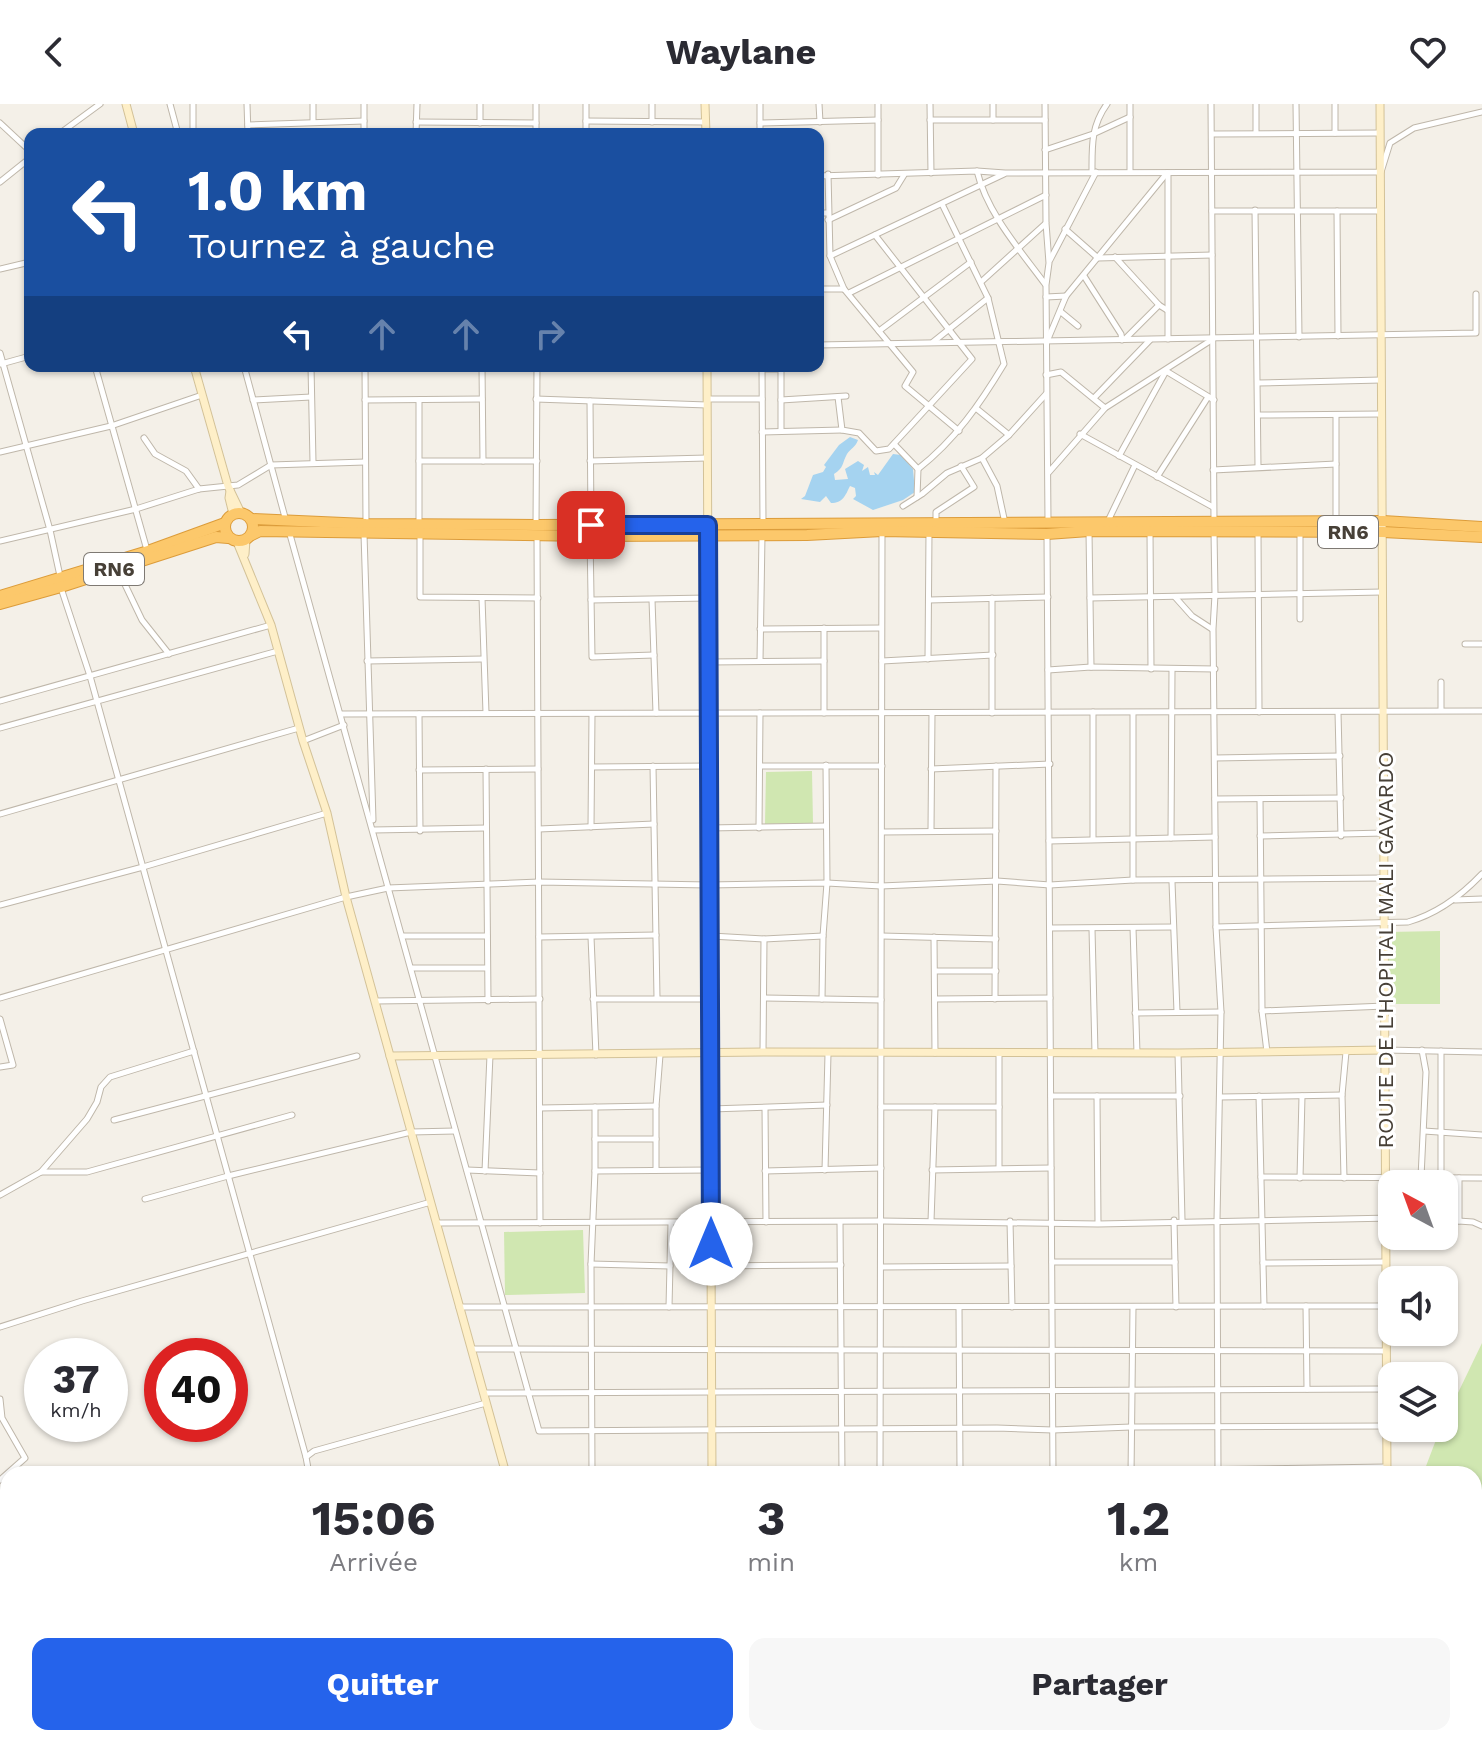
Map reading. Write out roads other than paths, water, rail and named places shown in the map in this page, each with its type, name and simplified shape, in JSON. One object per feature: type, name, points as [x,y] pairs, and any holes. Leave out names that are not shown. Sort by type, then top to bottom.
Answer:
[{"type":"highway","points":[[237,513],[252,519],[254,530],[241,539],[225,523],[237,513]]},
{"type":"highway","name":"RN6","points":[[252,519],[288,527]]},
{"type":"highway","name":"RN6","points":[[932,527],[1005,524],[1048,529],[1108,522],[1300,532],[1383,526],[1482,527]]},
{"type":"highway","name":"RN6","points":[[0,604],[225,523]]},
{"type":"highway","name":"RN6","points":[[0,596],[117,568],[216,537],[241,539],[260,531],[288,527],[537,531],[932,527],[1150,531],[1336,523],[1482,537]]},
{"type":"street","points":[[67,128],[100,104]]},
{"type":"street","points":[[126,104],[132,128]]},
{"type":"street","points":[[170,104],[176,128]]},
{"type":"street","points":[[193,104],[193,128]]},
{"type":"street","points":[[247,104],[248,125],[364,121]]},
{"type":"street","points":[[313,104],[313,122]]},
{"type":"street","points":[[364,104],[364,128]]},
{"type":"street","points":[[416,128],[417,104]]},
{"type":"street","points":[[480,104],[480,123]]},
{"type":"street","points":[[536,104],[536,128]]},
{"type":"street","points":[[586,104],[586,128]]},
{"type":"street","points":[[652,104],[652,122]]},
{"type":"street","points":[[705,104],[706,128]]},
{"type":"street","points":[[760,104],[760,128]]},
{"type":"street","points":[[819,104],[820,122]]},
{"type":"street","points":[[878,104],[878,175]]},
{"type":"street","points":[[930,104],[931,173]]},
{"type":"street","points":[[993,104],[993,120]]},
{"type":"street","points":[[1045,104],[1049,263],[1046,285],[1046,375],[1053,1466]]},
{"type":"street","points":[[1049,263],[1094,172],[1093,134],[1097,118],[1107,104]]},
{"type":"street","points":[[1130,104],[1130,172]]},
{"type":"street","points":[[1211,104],[1215,837],[1221,1012],[1217,1220],[1218,1466]]},
{"type":"street","points":[[1256,104],[1256,133]]},
{"type":"street","points":[[1296,104],[1299,337]]},
{"type":"street","points":[[1335,104],[1335,133]]},
{"type":"street","name":"ROUTE DE L'HOPITAL MALI GAVARDO","points":[[1380,104],[1386,1170]]},
{"type":"street","points":[[824,176],[977,171],[1381,172],[1390,143],[1414,128],[1482,112]]},
{"type":"street","points":[[1045,150],[1093,134],[1130,117]]},
{"type":"street","points":[[760,123],[878,120]]},
{"type":"street","points":[[930,120],[1045,120]]},
{"type":"street","points":[[586,121],[706,122]]},
{"type":"street","points":[[416,122],[536,123]]},
{"type":"street","points":[[0,123],[24,145]]},
{"type":"street","points":[[1212,134],[1379,133]]},
{"type":"street","points":[[2,177],[24,164]]},
{"type":"street","points":[[977,171],[999,218],[1046,285]]},
{"type":"street","points":[[1168,172],[1168,339]]},
{"type":"street","points":[[1047,341],[1066,296],[1168,172]]},
{"type":"street","points":[[830,256],[1005,173]]},
{"type":"street","points":[[828,220],[896,188],[905,174]]},
{"type":"street","points":[[824,188],[830,256],[847,291],[913,372],[905,386],[959,431]]},
{"type":"street","points":[[824,289],[847,291],[1046,195]]},
{"type":"street","points":[[918,469],[940,452],[959,431],[977,409],[1004,364],[988,298],[942,204]]},
{"type":"street","points":[[1255,210],[1258,466]]},
{"type":"street","points":[[1212,211],[1381,211]]},
{"type":"street","points":[[1337,211],[1338,336]]},
{"type":"street","points":[[981,282],[1046,223]]},
{"type":"street","points":[[1065,229],[1098,258],[1212,255]]},
{"type":"street","points":[[762,432],[842,430],[859,433],[876,451],[889,449],[972,359],[875,235]]},
{"type":"street","points":[[1114,256],[1167,310]]},
{"type":"street","points":[[879,331],[971,262]]},
{"type":"street","points":[[0,269],[24,263]]},
{"type":"street","points":[[1084,276],[1123,340]]},
{"type":"street","points":[[824,345],[1476,333],[1476,294]]},
{"type":"street","points":[[1046,297],[1066,296]]},
{"type":"street","points":[[933,343],[988,298]]},
{"type":"street","points":[[1123,340],[1159,305]]},
{"type":"street","points":[[1061,312],[1078,326]]},
{"type":"street","points":[[1048,473],[1105,408],[1214,338]]},
{"type":"street","points":[[1094,398],[1151,339]]},
{"type":"street","points":[[0,353],[50,530],[60,582],[90,676],[308,1466]]},
{"type":"street","points":[[2,364],[24,358]]},
{"type":"street","points":[[1166,371],[1211,398]]},
{"type":"street","points":[[1119,456],[1166,371]]},
{"type":"street","points":[[97,372],[148,551]]},
{"type":"street","points":[[196,372],[237,513]]},
{"type":"street","points":[[246,372],[539,1431],[1378,1426]]},
{"type":"street","points":[[311,372],[313,462]]},
{"type":"street","points":[[365,372],[367,661],[373,832]]},
{"type":"street","points":[[482,372],[483,461]]},
{"type":"street","points":[[537,372],[540,1223]]},
{"type":"street","points":[[707,372],[712,1466]]},
{"type":"street","points":[[760,661],[762,372]]},
{"type":"street","points":[[781,372],[781,431]]},
{"type":"street","points":[[1046,375],[1061,372],[1105,408]]},
{"type":"street","points":[[1257,383],[1381,380]]},
{"type":"street","points":[[0,452],[111,426],[203,394]]},
{"type":"street","points":[[903,506],[947,473],[982,458],[1009,435],[1047,394]]},
{"type":"street","points":[[781,400],[846,396]]},
{"type":"street","points":[[253,400],[311,397]]},
{"type":"street","points":[[838,397],[842,430]]},
{"type":"street","points":[[1157,477],[1211,398]]},
{"type":"street","points":[[365,400],[482,399]]},
{"type":"street","points":[[536,399],[707,402],[762,399]]},
{"type":"street","points":[[419,400],[420,597],[538,598]]},
{"type":"street","points":[[590,401],[592,657],[654,655]]},
{"type":"street","points":[[977,409],[1009,435]]},
{"type":"street","points":[[1259,415],[1381,414]]},
{"type":"street","points":[[1336,415],[1336,523]]},
{"type":"street","points":[[1080,434],[1213,507]]},
{"type":"street","points":[[144,438],[161,460],[186,471],[199,489]]},
{"type":"street","points":[[894,444],[918,469],[917,498]]},
{"type":"street","points":[[590,461],[707,458]]},
{"type":"street","points":[[982,458],[997,486],[1005,524]]},
{"type":"street","points":[[419,461],[537,461]]},
{"type":"street","points":[[0,541],[136,509],[199,489],[229,489],[271,465],[365,462]]},
{"type":"street","points":[[1213,470],[1336,464]]},
{"type":"street","points":[[1108,522],[1136,465]]},
{"type":"street","points":[[928,659],[932,527],[936,512],[974,487],[961,466]]},
{"type":"street","points":[[880,1466],[882,527]]},
{"type":"street","points":[[1089,531],[1091,667]]},
{"type":"street","points":[[1150,531],[1151,669]]},
{"type":"street","points":[[1258,532],[1259,712]]},
{"type":"street","points":[[1300,532],[1300,619]]},
{"type":"street","points":[[241,539],[271,625],[299,728],[327,813],[346,897],[504,1466]]},
{"type":"street","points":[[117,568],[142,620],[169,654]]},
{"type":"street","points":[[1090,598],[1383,592]]},
{"type":"street","points":[[1174,596],[1192,616],[1213,629]]},
{"type":"street","points":[[992,597],[992,713]]},
{"type":"street","points":[[929,600],[1048,597]]},
{"type":"street","points":[[482,598],[486,713]]},
{"type":"street","points":[[591,600],[708,598]]},
{"type":"street","points":[[652,600],[656,713]]},
{"type":"street","points":[[0,701],[271,625]]},
{"type":"street","points":[[824,628],[824,713]]},
{"type":"street","points":[[760,629],[881,628]]},
{"type":"street","points":[[1465,644],[1482,644]]},
{"type":"street","points":[[0,728],[278,651]]},
{"type":"street","points":[[882,661],[993,655]]},
{"type":"street","points":[[367,661],[483,659]]},
{"type":"street","points":[[708,662],[824,661]]},
{"type":"street","points":[[1048,670],[1091,667],[1215,669]]},
{"type":"street","points":[[1171,838],[1172,670]]},
{"type":"street","points":[[1441,682],[1441,710]]},
{"type":"street","points":[[341,714],[1482,711]]},
{"type":"street","points":[[1093,712],[1093,839]]},
{"type":"street","points":[[1338,712],[1341,836]]},
{"type":"street","points":[[759,828],[760,713]]},
{"type":"street","points":[[931,831],[932,713]]},
{"type":"street","points":[[1133,713],[1133,880]]},
{"type":"street","points":[[419,714],[420,831]]},
{"type":"street","points":[[591,827],[592,714]]},
{"type":"street","points":[[303,741],[344,725]]},
{"type":"street","points":[[0,814],[299,728]]},
{"type":"street","points":[[1215,758],[1340,756]]},
{"type":"street","points":[[931,769],[1050,764]]},
{"type":"street","points":[[822,999],[827,883],[826,765]]},
{"type":"street","points":[[653,766],[657,998]]},
{"type":"street","points":[[592,767],[709,766]]},
{"type":"street","points":[[761,766],[882,766]]},
{"type":"street","points":[[995,999],[996,766]]},
{"type":"street","points":[[486,769],[488,1001]]},
{"type":"street","points":[[419,770],[538,769]]},
{"type":"street","points":[[1215,799],[1341,798]]},
{"type":"street","points":[[1260,799],[1262,1011],[1267,1052]]},
{"type":"street","points":[[0,905],[327,813]]},
{"type":"street","points":[[539,829],[654,824]]},
{"type":"street","points":[[709,828],[826,826]]},
{"type":"street","points":[[373,832],[486,828]]},
{"type":"street","points":[[882,832],[996,831]]},
{"type":"street","points":[[1260,836],[1384,833]]},
{"type":"street","points":[[1049,841],[1215,837]]},
{"type":"street","points":[[1216,927],[1386,924],[1422,918],[1462,895],[1482,874]]},
{"type":"street","points":[[0,998],[346,897],[388,888],[539,882],[881,886],[997,881],[1050,885],[1133,880],[1216,882],[1384,878]]},
{"type":"street","points":[[1172,882],[1177,1012]]},
{"type":"street","points":[[1450,901],[1482,899]]},
{"type":"street","points":[[1050,928],[1173,927]]},
{"type":"street","points":[[1133,928],[1137,1053]]},
{"type":"street","points":[[1092,929],[1095,1053]]},
{"type":"street","points":[[539,937],[656,935]]},
{"type":"street","points":[[402,936],[487,936]]},
{"type":"street","points":[[711,936],[764,939],[823,936]]},
{"type":"street","points":[[882,936],[996,939]]},
{"type":"street","points":[[591,937],[596,1055]]},
{"type":"street","points":[[934,937],[935,1053]]},
{"type":"street","points":[[763,1052],[764,939]]},
{"type":"street","points":[[411,968],[487,968]]},
{"type":"street","points":[[935,971],[996,971]]},
{"type":"street","points":[[765,998],[881,1000]]},
{"type":"street","points":[[935,999],[1050,998]]},
{"type":"street","points":[[375,1001],[540,999]]},
{"type":"street","points":[[593,999],[710,999]]},
{"type":"street","points":[[1262,1011],[1385,1006]]},
{"type":"street","points":[[1135,1013],[1221,1012]]},
{"type":"street","points":[[0,1019],[13,1065],[0,1067]]},
{"type":"street","points":[[1421,1170],[1426,1072],[1422,1050]]},
{"type":"street","points":[[0,1195],[41,1172],[87,1119],[101,1087],[110,1077],[194,1051]]},
{"type":"street","points":[[1441,1051],[1441,1170]]},
{"type":"street","points":[[390,1056],[763,1052],[1482,1052]]},
{"type":"street","points":[[1344,1178],[1342,1095],[1346,1052]]},
{"type":"street","points":[[999,1053],[999,1168]]},
{"type":"street","points":[[1178,1053],[1182,1220]]},
{"type":"street","points":[[825,1170],[828,1054]]},
{"type":"street","points":[[485,1171],[490,1055]]},
{"type":"street","points":[[656,1170],[660,1055]]},
{"type":"street","points":[[114,1120],[357,1056]]},
{"type":"street","points":[[1220,1097],[1342,1095]]},
{"type":"street","points":[[1051,1096],[1180,1096]]},
{"type":"street","points":[[1097,1096],[1098,1224]]},
{"type":"street","points":[[1259,1096],[1264,1306]]},
{"type":"street","points":[[1300,1178],[1302,1096]]},
{"type":"street","points":[[711,1109],[827,1105]]},
{"type":"street","points":[[540,1108],[656,1106]]},
{"type":"street","points":[[592,1466],[591,1264],[595,1107]]},
{"type":"street","points":[[881,1107],[999,1107]]},
{"type":"street","points":[[931,1221],[935,1107]]},
{"type":"street","points":[[765,1108],[766,1222]]},
{"type":"street","points":[[41,1172],[87,1172],[292,1115]]},
{"type":"street","points":[[145,1199],[411,1132],[455,1131]]},
{"type":"street","points":[[1424,1131],[1482,1135]]},
{"type":"street","points":[[595,1139],[656,1139]]},
{"type":"street","points":[[765,1171],[881,1168]]},
{"type":"street","points":[[932,1170],[1051,1168]]},
{"type":"street","points":[[467,1170],[540,1173]]},
{"type":"street","points":[[595,1171],[711,1170]]},
{"type":"street","points":[[1261,1177],[1378,1176]]},
{"type":"street","points":[[1482,1178],[1459,1177],[1459,1221],[1482,1226]]},
{"type":"street","points":[[0,1327],[431,1202]]},
{"type":"street","points":[[436,1223],[1010,1221],[1098,1224],[1174,1220],[1378,1218]]},
{"type":"street","points":[[1174,1220],[1176,1307]]},
{"type":"street","points":[[1010,1221],[1012,1307]]},
{"type":"street","points":[[840,1222],[842,1466]]},
{"type":"street","points":[[669,1307],[671,1223]]},
{"type":"street","name":"ROUTE DE L'HOPITAL MALI GAVARDO","points":[[1385,1266],[1386,1250]]},
{"type":"street","points":[[1052,1262],[1175,1262]]},
{"type":"street","points":[[1263,1263],[1385,1262]]},
{"type":"street","points":[[591,1264],[670,1266]]},
{"type":"street","points":[[711,1266],[841,1265]]},
{"type":"street","points":[[881,1267],[1011,1266]]},
{"type":"street","points":[[1306,1306],[1307,1389]]},
{"type":"street","points":[[459,1307],[1378,1306]]},
{"type":"street","points":[[959,1307],[960,1466]]},
{"type":"street","points":[[1131,1466],[1133,1307]]},
{"type":"street","name":"ROUTE DE L'HOPITAL MALI GAVARDO","points":[[1386,1346],[1386,1362]]},
{"type":"street","points":[[471,1349],[1386,1351]]},
{"type":"street","points":[[483,1393],[1378,1389]]},
{"type":"street","points":[[0,1399],[1,1420],[25,1458],[16,1466]]},
{"type":"street","points":[[306,1457],[314,1451],[486,1403]]},
{"type":"street","name":"ROUTE DE L'HOPITAL MALI GAVARDO","points":[[1387,1442],[1387,1466]]},
{"type":"water","points":[[850,437],[858,440],[834,474],[835,480],[848,479],[845,469],[858,461],[864,465],[862,471],[868,467],[870,475],[875,475],[874,472],[878,475],[893,454],[901,455],[913,469],[915,492],[903,500],[873,510],[853,499],[856,496],[855,488],[850,486],[843,498],[835,503],[831,503],[826,496],[820,502],[801,499],[813,475],[823,472],[824,465],[839,445]]}]
